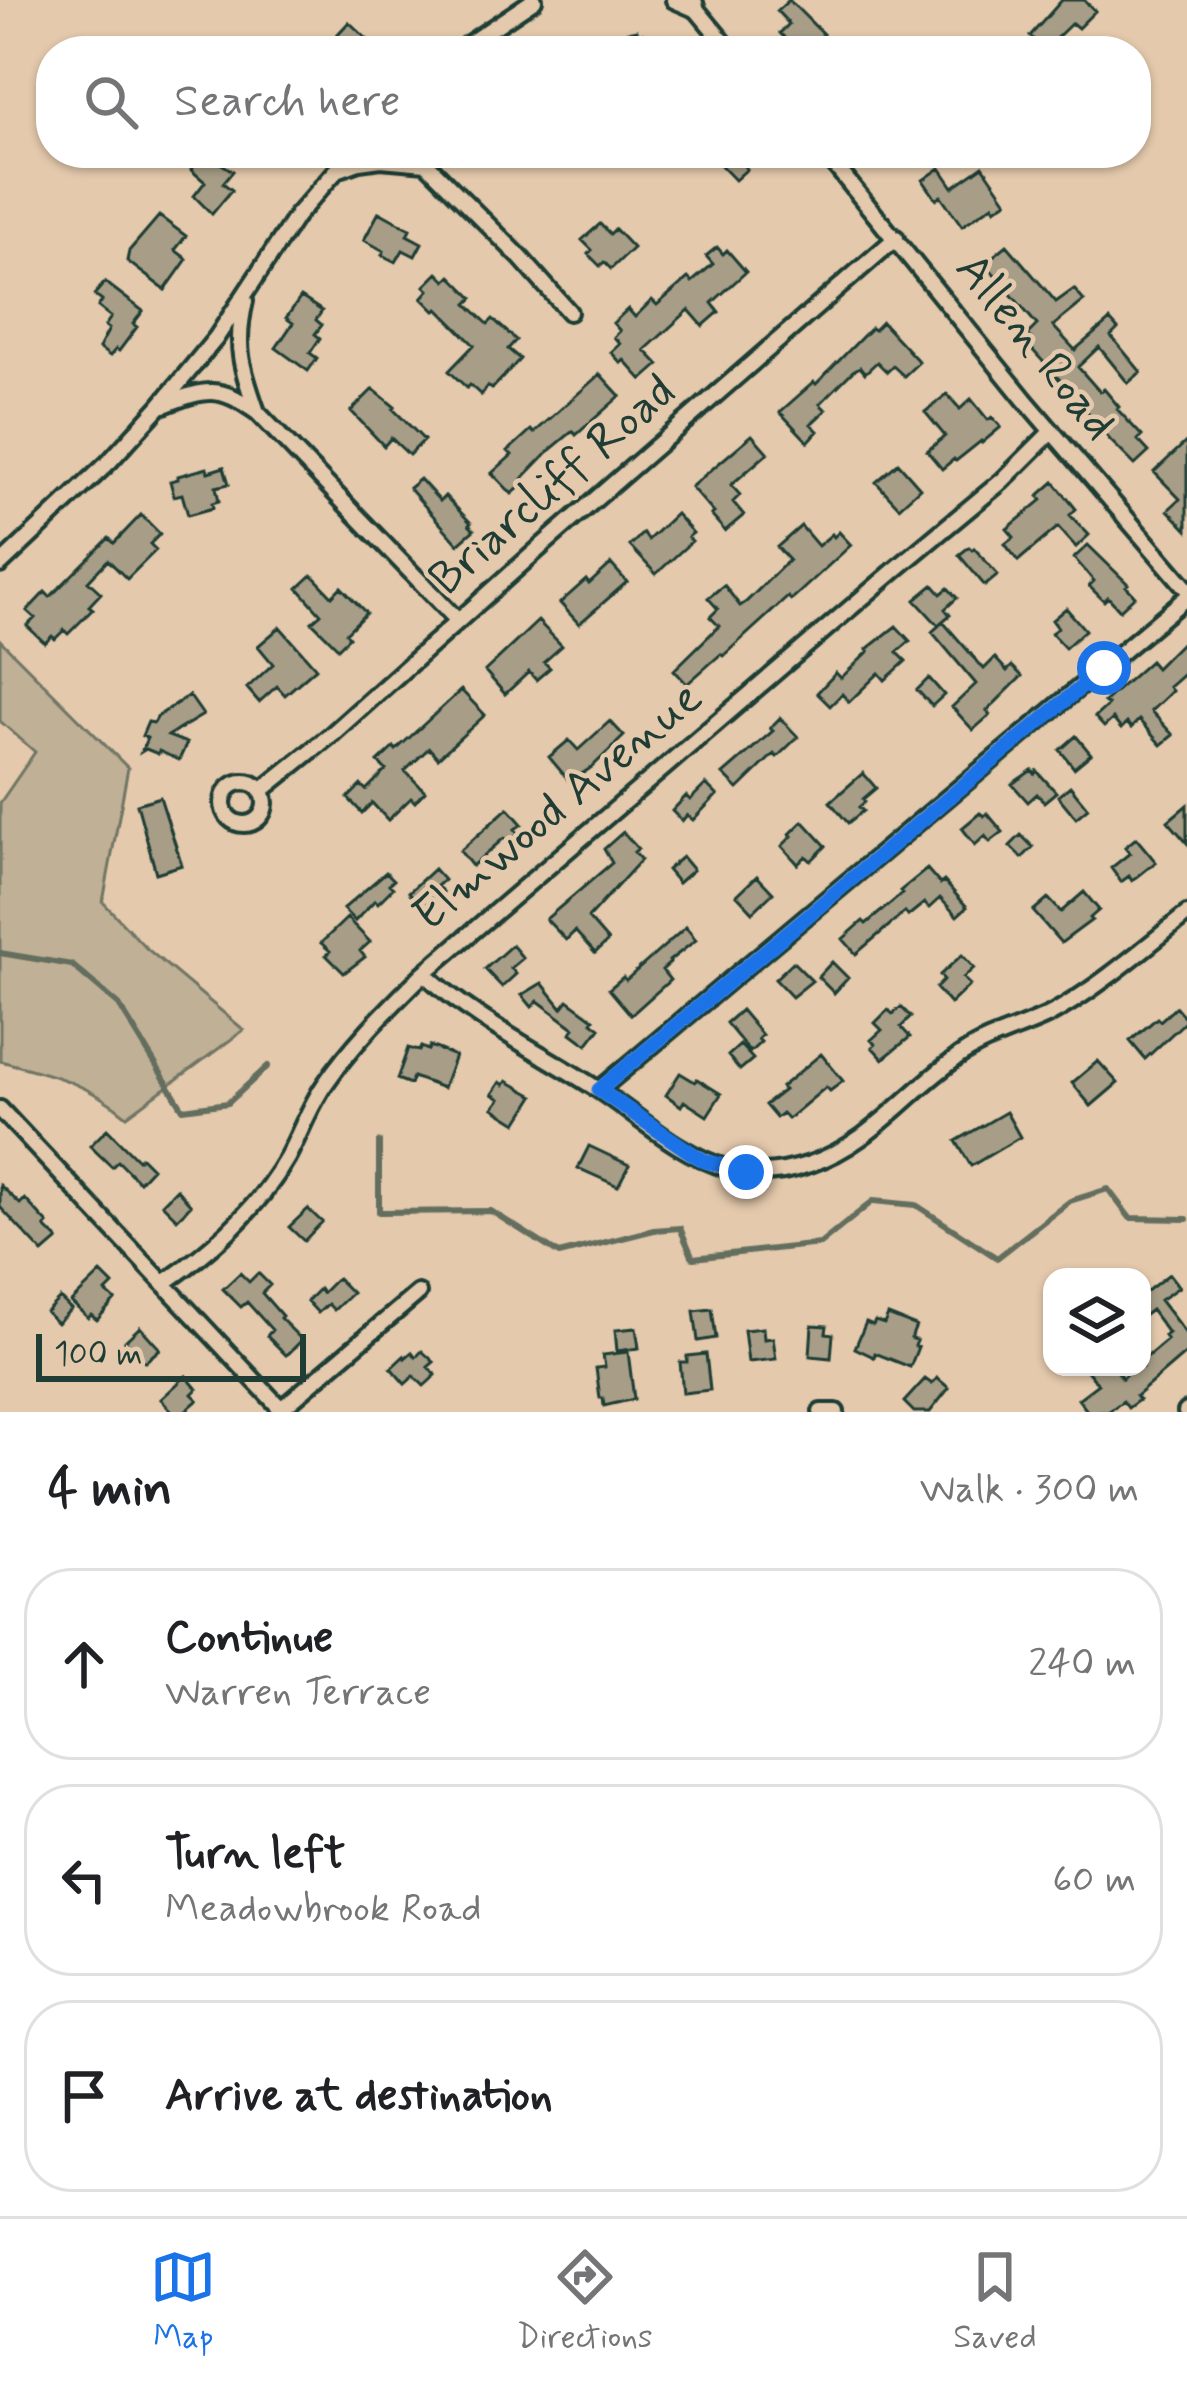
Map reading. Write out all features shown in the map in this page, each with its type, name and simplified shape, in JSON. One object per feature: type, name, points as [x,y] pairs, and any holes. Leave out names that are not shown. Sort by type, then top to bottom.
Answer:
[{"type":"street","points":[[480,36],[534,0]]},
{"type":"street","points":[[674,0],[695,5],[719,36]]},
{"type":"street","points":[[0,565],[109,462],[159,407],[216,338],[297,215],[338,168]]},
{"type":"street","points":[[334,172],[344,168]]},
{"type":"street","points":[[433,168],[569,312]]},
{"type":"street","name":"Allen Road","points":[[838,168],[1187,593]]},
{"type":"street","name":"Briarcliff Road","points":[[261,791],[332,734],[896,238]]},
{"type":"street","points":[[248,288],[239,356],[257,412]]},
{"type":"street","points":[[159,407],[215,392],[236,397],[257,412],[458,621]]},
{"type":"street","name":"Elmwood Avenue","points":[[164,1283],[211,1248],[262,1192],[286,1159],[324,1084],[424,973],[968,512],[1052,431]]},
{"type":"street","points":[[599,1090],[1187,593]]},
{"type":"street","points":[[424,973],[456,1000],[705,1161],[746,1172],[796,1168],[849,1146],[957,1057],[1059,1010],[1187,914]]},
{"type":"street","points":[[0,1109],[283,1410],[418,1293]]},
{"type":"street","points":[[820,1412],[836,1412]]},
{"type":"shaded area","points":[[0,640],[128,768],[103,902],[146,948],[244,1030],[127,1116],[82,1087],[0,1061],[0,803],[35,752],[0,721]]},
{"type":"building","points":[[789,0],[823,34],[783,36],[780,33],[789,24],[777,11]]},
{"type":"building","points":[[1062,0],[1084,0],[1095,11],[1078,28],[1072,23],[1059,36],[1030,36]]},
{"type":"building","points":[[349,22],[364,36],[336,36]]},
{"type":"building","points":[[637,30],[643,36],[607,36]]},
{"type":"building","points":[[723,168],[747,169],[735,180]]},
{"type":"building","points":[[940,168],[953,187],[984,168],[1007,201],[962,226],[923,180]]},
{"type":"building","points":[[191,170],[233,171],[223,183],[232,190],[212,214],[194,196],[205,182]]},
{"type":"building","points":[[379,212],[410,229],[407,235],[422,243],[415,256],[403,250],[396,262],[364,240]]},
{"type":"building","points":[[159,216],[186,236],[175,250],[187,259],[165,290],[127,261],[129,251]]},
{"type":"building","points":[[600,224],[610,234],[615,229],[633,248],[611,269],[588,254],[592,250],[582,240]]},
{"type":"building","points":[[1007,245],[1056,302],[1074,289],[1084,301],[1053,326],[1075,350],[1110,320],[1118,329],[1111,336],[1141,372],[1128,383],[1099,347],[1078,367],[1100,392],[1104,389],[1142,436],[1138,440],[1149,452],[1135,465],[1028,345],[1032,340],[1027,335],[1037,325],[985,263]]},
{"type":"building","points":[[717,247],[723,254],[727,250],[746,272],[712,303],[719,312],[703,326],[689,310],[645,350],[659,365],[642,380],[611,352],[620,344],[614,337],[620,331],[613,323],[628,309],[635,317],[652,300],[657,305],[688,278],[692,282],[713,264],[706,256]]},
{"type":"building","points":[[438,273],[446,281],[451,276],[473,298],[467,304],[488,324],[493,319],[516,340],[508,349],[520,359],[481,395],[449,371],[474,345],[422,298],[429,290],[425,286]]},
{"type":"building","points":[[105,282],[143,311],[133,324],[137,327],[110,356],[99,348],[111,317],[98,307],[102,301],[94,295]]},
{"type":"building","points":[[301,297],[322,311],[316,320],[322,325],[315,334],[320,338],[310,353],[317,358],[308,371],[276,348],[293,323],[286,318]]},
{"type":"building","points":[[882,322],[919,362],[904,376],[893,366],[887,372],[877,362],[865,373],[860,367],[853,371],[820,404],[826,410],[811,424],[818,431],[808,442],[780,412]]},
{"type":"building","points":[[600,374],[620,396],[576,435],[573,431],[550,450],[512,494],[492,473],[512,455],[508,451]]},
{"type":"building","points":[[373,389],[424,440],[409,455],[391,438],[384,446],[351,411]]},
{"type":"building","points":[[947,394],[960,409],[971,399],[988,420],[992,417],[1001,427],[942,469],[927,451],[945,436],[925,412]]},
{"type":"building","points":[[752,435],[768,453],[731,485],[740,495],[733,502],[744,515],[725,531],[691,487]]},
{"type":"building","points":[[1187,441],[1187,530],[1168,510],[1180,499],[1154,472]]},
{"type":"building","points":[[898,463],[920,488],[899,507],[876,482]]},
{"type":"building","points":[[224,467],[229,484],[216,487],[219,501],[212,503],[213,508],[188,515],[182,494],[174,496],[170,481]]},
{"type":"building","points":[[420,479],[471,523],[474,530],[458,544],[409,488]]},
{"type":"building","points":[[1054,482],[1076,509],[1070,515],[1089,535],[1076,547],[1058,527],[1018,561],[1005,544],[1014,537],[1007,529],[1042,500],[1038,496]]},
{"type":"building","points":[[676,514],[693,533],[688,537],[692,541],[656,574],[630,546],[643,533],[648,540]]},
{"type":"building","points":[[141,515],[160,534],[150,544],[156,550],[127,579],[108,560],[88,581],[101,593],[89,606],[93,609],[68,634],[64,630],[45,643],[27,626],[35,618],[27,611],[45,592],[50,597],[109,538],[114,543]]},
{"type":"building","points":[[801,526],[818,546],[839,532],[851,545],[687,684],[674,670],[719,626],[710,617],[718,609],[708,598],[724,585],[740,606],[746,602],[789,560],[777,547]]},
{"type":"building","points":[[1088,545],[1135,596],[1120,610],[1089,586],[1094,581],[1074,558]]},
{"type":"building","points":[[969,547],[998,575],[985,586],[959,555]]},
{"type":"building","points":[[611,564],[627,582],[579,624],[560,603]]},
{"type":"building","points":[[312,575],[332,596],[341,587],[366,613],[338,648],[312,622],[321,614],[298,588]]},
{"type":"building","points":[[933,585],[941,594],[948,588],[957,598],[945,609],[950,615],[938,625],[915,600]]},
{"type":"building","points":[[1066,608],[1085,630],[1065,648],[1051,633],[1058,628],[1052,620]]},
{"type":"building","points":[[538,621],[562,646],[544,662],[550,668],[536,680],[529,672],[505,694],[485,671]]},
{"type":"building","points":[[943,622],[984,669],[995,658],[1007,671],[1012,666],[1022,676],[973,730],[952,707],[976,684],[932,632]]},
{"type":"building","points":[[896,626],[910,641],[897,652],[906,661],[885,680],[879,673],[849,702],[842,694],[830,706],[817,693],[836,673],[841,678]]},
{"type":"building","points":[[280,627],[316,668],[285,695],[277,686],[259,702],[247,688],[273,664],[258,646]]},
{"type":"building","points":[[1187,637],[1187,671],[1151,711],[1173,735],[1161,745],[1139,720],[1131,728],[1127,723],[1121,729],[1113,719],[1104,727],[1095,717],[1108,705],[1104,702],[1150,661],[1156,668]]},
{"type":"building","points":[[929,678],[944,695],[932,706],[917,690]]},
{"type":"building","points":[[461,690],[485,715],[438,758],[429,748],[405,771],[425,791],[388,820],[372,803],[362,813],[348,798],[361,785],[366,790],[386,770],[378,762]]},
{"type":"building","points":[[189,695],[203,715],[168,736],[187,743],[179,760],[159,751],[141,752],[148,722],[154,723]]},
{"type":"building","points":[[780,718],[798,737],[738,789],[723,774],[773,731],[770,728]]},
{"type":"building","points":[[610,721],[624,736],[570,782],[549,757],[569,740],[578,750]]},
{"type":"building","points":[[1076,736],[1091,754],[1074,768],[1060,750]]},
{"type":"building","points":[[1032,770],[1056,792],[1044,802],[1037,794],[1028,802],[1012,784]]},
{"type":"building","points":[[863,773],[876,788],[863,799],[859,807],[863,811],[848,823],[830,802]]},
{"type":"building","points":[[706,784],[717,795],[693,820],[687,815],[682,821],[672,811]]},
{"type":"building","points":[[1070,786],[1088,808],[1076,818],[1058,796]]},
{"type":"building","points":[[160,797],[182,865],[156,873],[137,804]]},
{"type":"building","points":[[1187,805],[1187,843],[1168,821]]},
{"type":"building","points":[[508,808],[522,824],[515,829],[519,834],[508,842],[504,838],[472,866],[460,851]]},
{"type":"building","points":[[980,813],[987,813],[1003,832],[990,842],[985,836],[975,845],[962,828]]},
{"type":"building","points":[[803,821],[826,846],[811,861],[806,856],[798,864],[782,846]]},
{"type":"building","points":[[623,832],[641,860],[588,918],[608,941],[595,953],[575,931],[566,940],[546,919],[612,863],[604,849]]},
{"type":"building","points":[[1021,835],[1033,847],[1022,858],[1010,846]]},
{"type":"building","points":[[1136,838],[1156,862],[1132,881],[1129,876],[1121,882],[1111,868],[1130,853],[1125,847]]},
{"type":"building","points":[[682,857],[693,870],[678,883],[667,870]]},
{"type":"building","points":[[434,869],[444,880],[437,886],[443,892],[424,910],[409,892]]},
{"type":"building","points":[[927,869],[967,907],[957,916],[940,898],[929,908],[924,903],[908,916],[905,912],[856,954],[843,939]]},
{"type":"building","points":[[386,872],[394,880],[389,884],[393,888],[355,921],[343,909]]},
{"type":"building","points":[[757,876],[773,893],[753,912],[737,895]]},
{"type":"building","points":[[1084,892],[1099,910],[1061,943],[1033,911],[1048,898],[1061,912]]},
{"type":"building","points":[[347,918],[370,942],[360,951],[365,957],[344,973],[321,943]]},
{"type":"building","points":[[686,927],[696,940],[669,961],[662,970],[670,980],[631,1015],[609,989],[623,977],[626,980]]},
{"type":"building","points":[[512,945],[523,958],[511,968],[516,974],[502,987],[485,969]]},
{"type":"building","points":[[962,955],[974,968],[963,978],[970,985],[950,1004],[936,988],[944,980],[940,975]]},
{"type":"building","points":[[793,962],[812,981],[792,997],[775,979]]},
{"type":"building","points":[[832,962],[848,978],[834,993],[818,977]]},
{"type":"building","points":[[542,983],[562,1008],[568,1000],[594,1019],[600,1028],[587,1045],[571,1033],[574,1028],[538,1001],[532,1007],[522,995]]},
{"type":"building","points":[[901,1007],[911,1017],[901,1027],[910,1037],[883,1059],[872,1047],[871,1040],[882,1030],[875,1023],[888,1010],[893,1014]]},
{"type":"building","points":[[1176,1007],[1187,1020],[1145,1059],[1130,1041]]},
{"type":"building","points":[[741,1010],[762,1035],[750,1052],[726,1023]]},
{"type":"building","points":[[740,1045],[753,1059],[740,1070],[728,1056]]},
{"type":"building","points":[[430,1046],[455,1056],[443,1088],[413,1077],[410,1084],[397,1079],[408,1048],[419,1051]]},
{"type":"building","points":[[821,1054],[843,1081],[830,1091],[826,1087],[788,1119],[782,1113],[776,1118],[765,1105]]},
{"type":"building","points":[[1098,1061],[1118,1083],[1091,1106],[1072,1083]]},
{"type":"building","points":[[680,1073],[721,1094],[707,1116],[666,1095]]},
{"type":"building","points":[[500,1082],[534,1096],[517,1123],[493,1108],[500,1099],[492,1094]]},
{"type":"building","points":[[1006,1112],[1020,1137],[971,1166],[956,1141]]},
{"type":"building","points":[[107,1129],[152,1168],[139,1182],[118,1161],[112,1167],[90,1146]]},
{"type":"building","points":[[589,1146],[629,1165],[618,1186],[578,1168]]},
{"type":"building","points":[[0,1185],[20,1204],[25,1199],[48,1224],[45,1227],[58,1240],[43,1253],[0,1207]]},
{"type":"building","points":[[177,1189],[191,1205],[177,1219],[162,1204]]},
{"type":"building","points":[[308,1209],[322,1222],[304,1241],[289,1227]]},
{"type":"building","points":[[101,1273],[113,1285],[106,1292],[115,1300],[97,1320],[71,1302]]},
{"type":"building","points":[[240,1273],[249,1282],[258,1273],[270,1285],[262,1293],[302,1340],[286,1355],[267,1336],[272,1330],[247,1302],[241,1307],[223,1289]]},
{"type":"building","points":[[1169,1274],[1179,1287],[1160,1300],[1187,1335],[1187,1357],[1185,1354],[1136,1396],[1139,1400],[1128,1408],[1123,1401],[1108,1412],[1088,1412],[1078,1399],[1098,1384],[1091,1376],[1151,1376],[1151,1353],[1167,1340],[1168,1333],[1151,1310],[1151,1288]]},
{"type":"building","points":[[337,1278],[352,1293],[334,1310],[328,1304],[318,1313],[307,1301]]},
{"type":"building","points":[[60,1298],[71,1309],[57,1323],[46,1312]]},
{"type":"building","points":[[712,1309],[716,1338],[698,1341],[694,1311]]},
{"type":"building","points":[[888,1315],[916,1326],[911,1338],[918,1347],[910,1367],[855,1348],[866,1322],[884,1324]]},
{"type":"building","points":[[812,1325],[827,1326],[826,1333],[833,1334],[831,1358],[810,1356]]},
{"type":"building","points":[[140,1327],[160,1349],[145,1362],[125,1341]]},
{"type":"building","points":[[636,1328],[639,1348],[617,1351],[615,1330]]},
{"type":"building","points":[[763,1328],[764,1339],[773,1338],[776,1359],[748,1362],[744,1330]]},
{"type":"building","points":[[422,1351],[434,1362],[428,1367],[436,1375],[424,1386],[414,1376],[405,1384],[391,1368],[404,1356],[412,1352],[416,1357]]},
{"type":"building","points":[[628,1352],[634,1399],[604,1406],[596,1368],[605,1367],[603,1355]]},
{"type":"building","points":[[706,1354],[710,1390],[683,1393],[680,1362],[687,1362],[687,1356]]},
{"type":"building","points":[[186,1376],[197,1389],[192,1394],[198,1400],[184,1412],[173,1412],[161,1399]]},
{"type":"building","points":[[937,1378],[949,1388],[930,1412],[914,1412],[904,1402],[925,1379],[932,1384]]},
{"type":"waterway","points":[[0,953],[72,965],[119,1005],[183,1109],[228,1103],[268,1066]]},
{"type":"waterway","points":[[379,1142],[379,1212],[491,1211],[559,1254],[680,1228],[693,1258],[820,1244],[873,1201],[916,1205],[997,1258],[1070,1201],[1108,1189],[1130,1218],[1187,1219]]},
{"type":"route","points":[[746,1172],[705,1161],[599,1090],[1104,668]]}]
